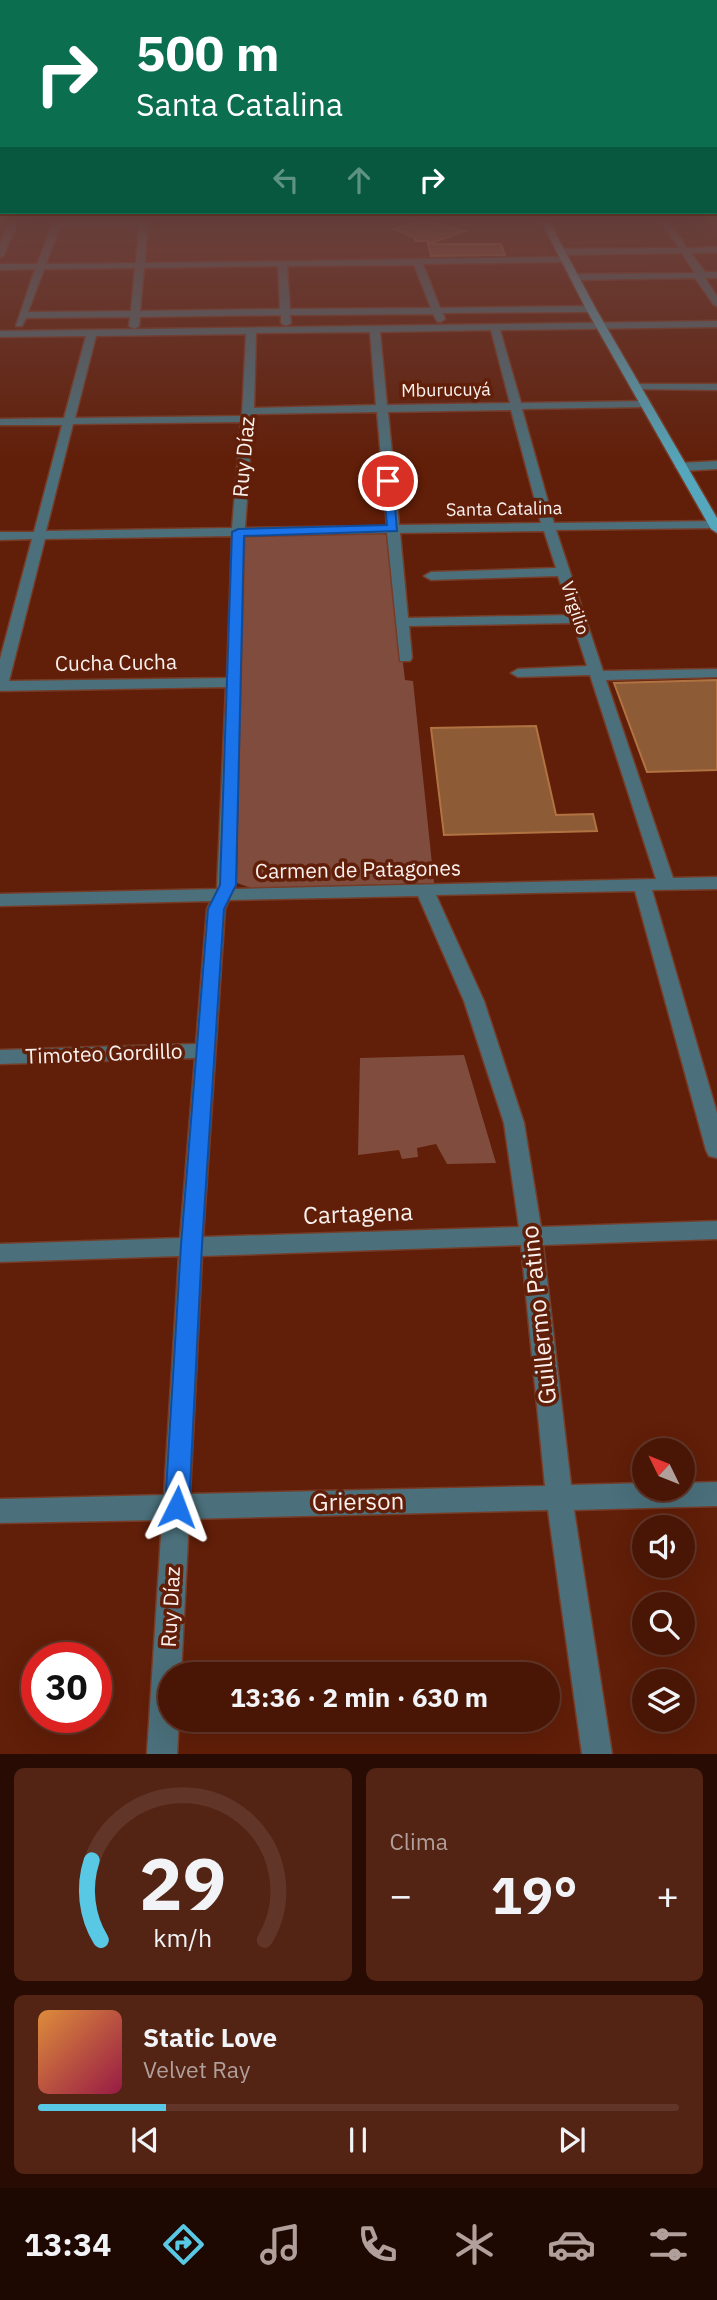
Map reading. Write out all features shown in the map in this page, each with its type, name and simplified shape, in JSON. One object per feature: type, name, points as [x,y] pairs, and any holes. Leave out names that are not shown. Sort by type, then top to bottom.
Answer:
[{"type":"main road","points":[[588,303],[715,526]]},
{"type":"street","points":[[16,334],[27,303]]},
{"type":"street","points":[[134,333],[136,303]]},
{"type":"street","points":[[285,303],[287,330]]},
{"type":"street","points":[[434,303],[443,328]]},
{"type":"street","points":[[22,316],[591,309]]},
{"type":"street","points":[[0,334],[717,324]]},
{"type":"street","name":"Virgilio","points":[[495,328],[514,407],[548,525],[666,884]]},
{"type":"street","points":[[375,329],[405,658]]},
{"type":"street","name":"Ruy Díaz","points":[[162,1754],[191,1245],[216,909],[228,885],[238,532],[248,415],[251,331]]},
{"type":"street","points":[[0,687],[91,334]]},
{"type":"street","points":[[636,387],[717,387]]},
{"type":"street","name":"Mburucuyá","points":[[0,422],[645,404]]},
{"type":"street","points":[[681,467],[717,465]]},
{"type":"street","name":"Santa Catalina","points":[[0,536],[548,525],[715,526]]},
{"type":"street","points":[[431,576],[563,572]]},
{"type":"street","points":[[403,622],[578,620]]},
{"type":"street","points":[[518,673],[717,673]]},
{"type":"street","name":"Cucha Cucha","points":[[0,687],[233,682]]},
{"type":"street","name":"Carmen de Patagones","points":[[0,900],[717,883]]},
{"type":"street","points":[[642,885],[717,1150]]},
{"type":"street","name":"Guillermo Patino","points":[[425,891],[474,1001],[514,1123],[531,1235],[559,1497],[597,1754]]},
{"type":"street","name":"Timoteo Gordillo","points":[[0,1057],[207,1051]]},
{"type":"street","name":"Cartagena","points":[[0,1253],[717,1230]]},
{"type":"street","name":"Grierson","points":[[0,1511],[717,1494]]},
{"type":"shaded area","points":[[379,532],[388,536],[405,680],[413,681],[434,883],[251,888],[237,883],[243,537]]},
{"type":"shaded area","points":[[464,1055],[496,1163],[447,1164],[436,1144],[417,1148],[418,1157],[402,1159],[399,1150],[358,1155],[360,1058]]},
{"type":"building","points":[[717,680],[717,770],[647,772],[614,683]]},
{"type":"building","points":[[536,726],[556,815],[593,814],[597,831],[444,835],[431,728]]},
{"type":"route","points":[[177,1507],[191,1245],[216,909],[228,885],[238,532],[393,528],[388,481]]}]
